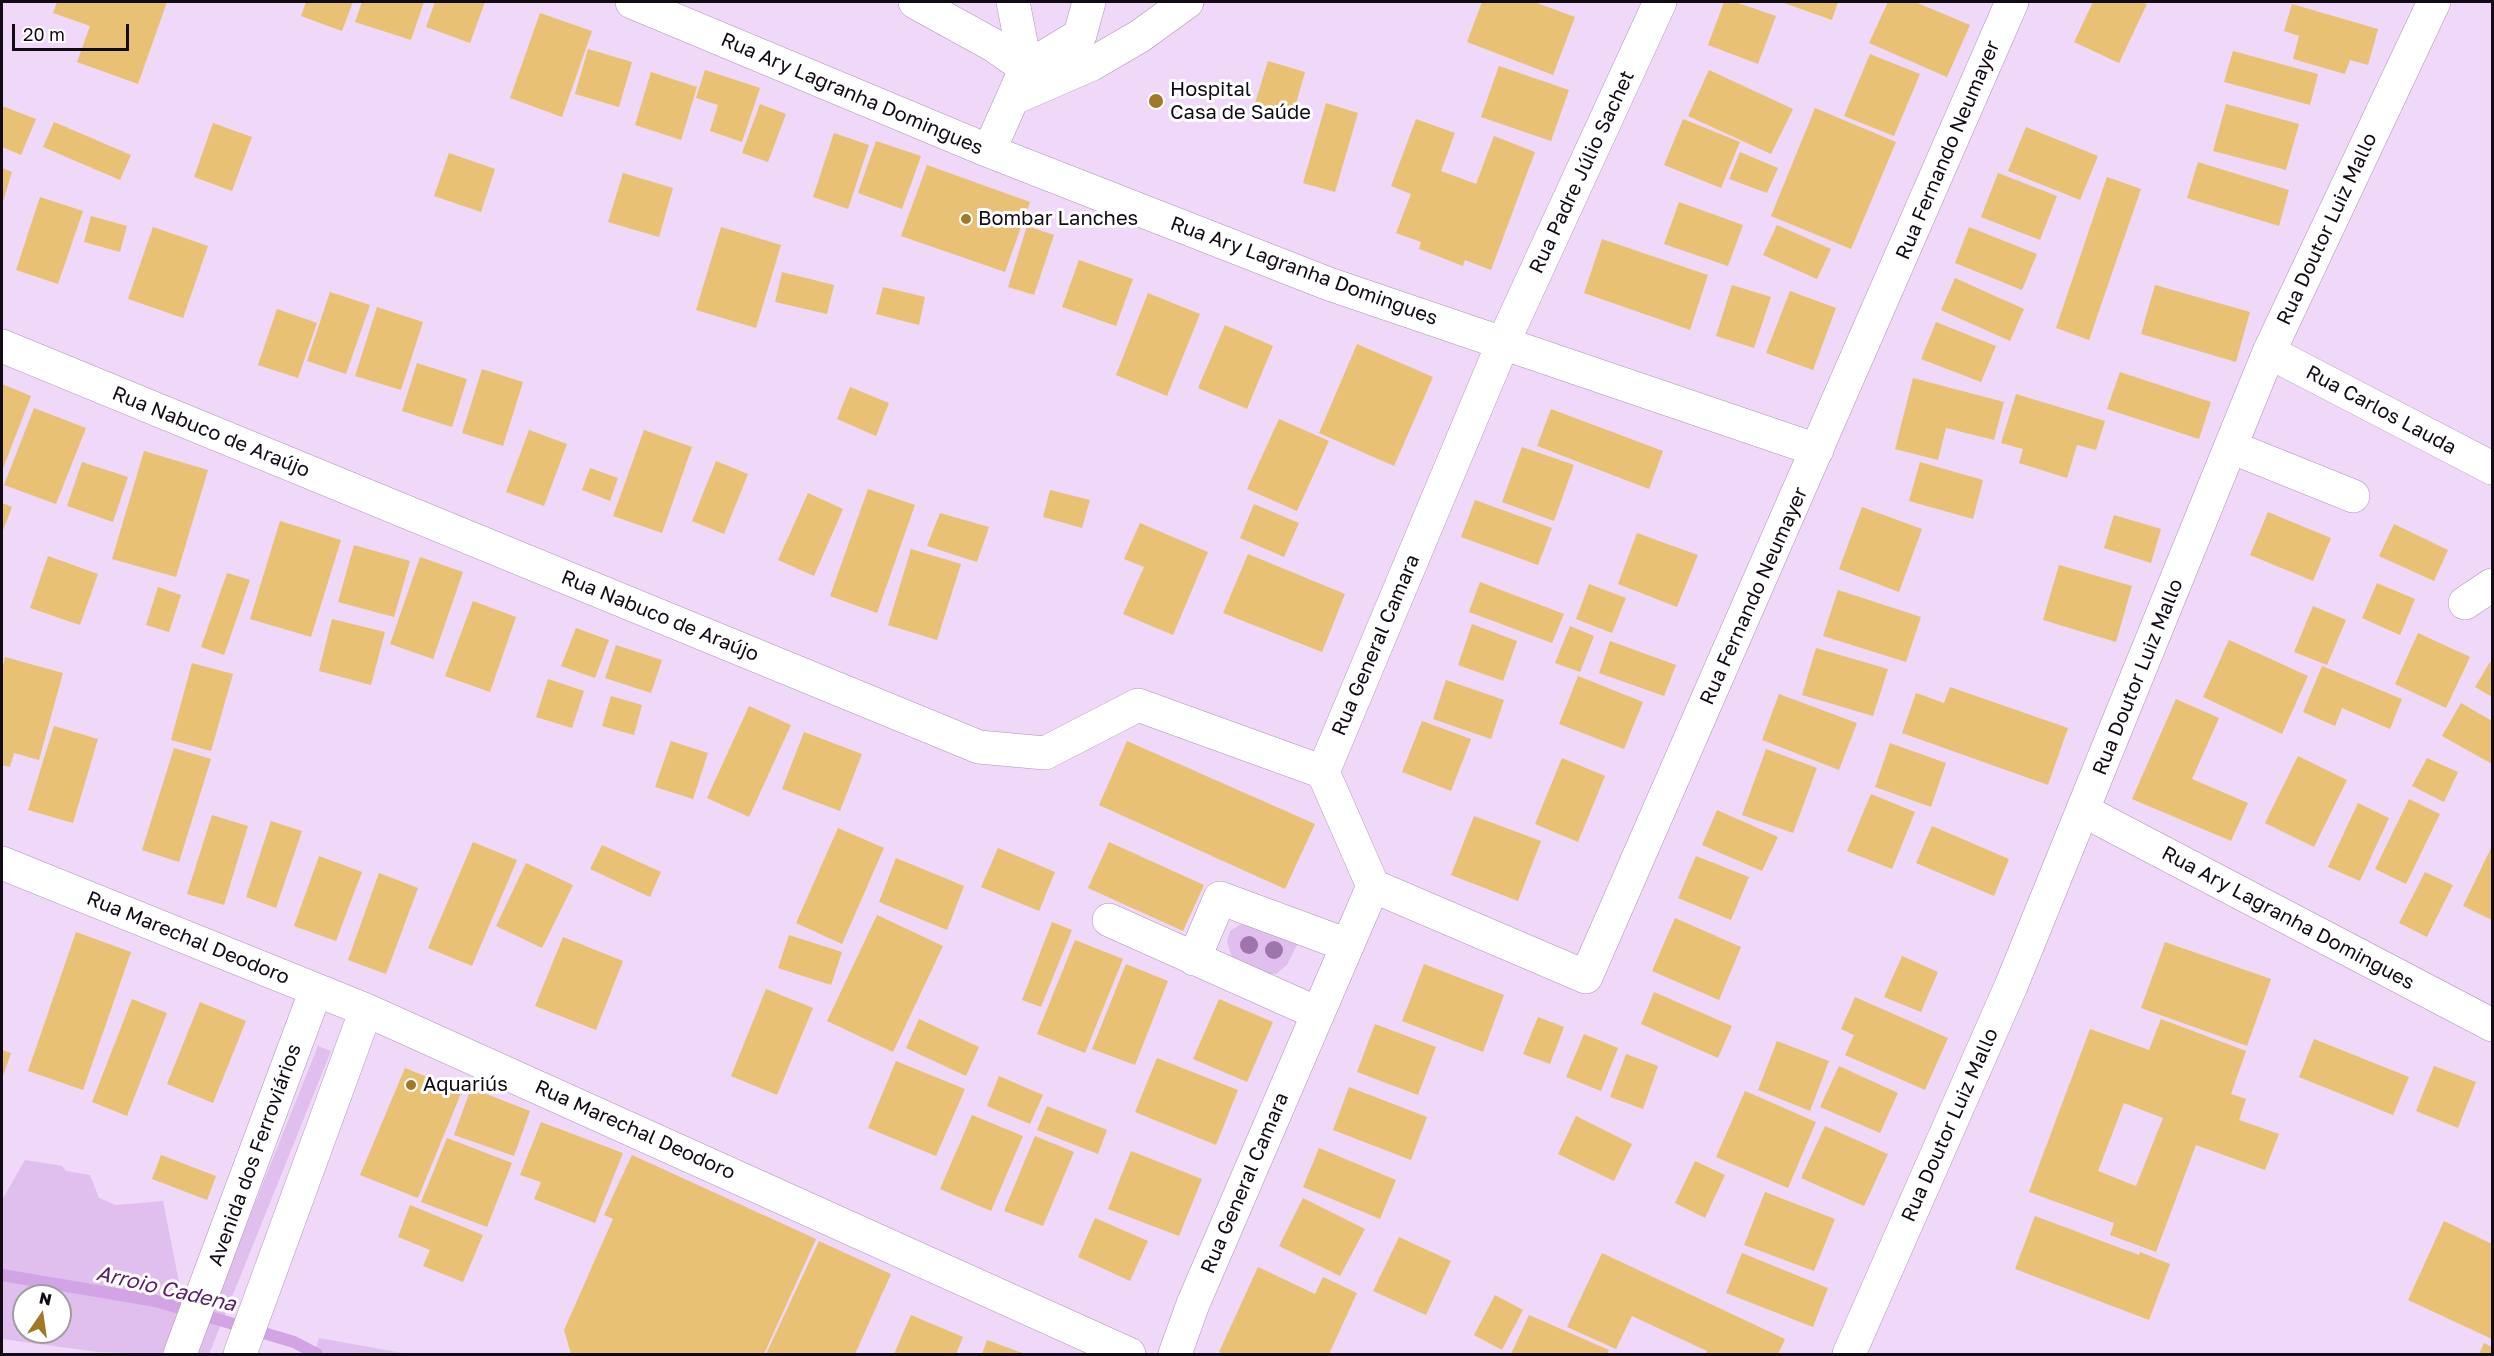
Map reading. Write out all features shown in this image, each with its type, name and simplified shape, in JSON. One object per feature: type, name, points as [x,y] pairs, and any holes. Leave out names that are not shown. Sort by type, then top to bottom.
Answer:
[{"type":"street","name":"Rua Ary Lagranha Domingues","points":[[632,2],[989,151],[1329,284],[1818,450]]},
{"type":"street","points":[[915,2],[993,45],[1026,68]]},
{"type":"street","points":[[989,151],[1026,68],[1013,2]]},
{"type":"street","points":[[1026,68],[1080,35],[1089,2]]},
{"type":"street","points":[[1014,98],[1092,64],[1140,36],[1187,2]]},
{"type":"street","name":"Rua Padre Júlio Sachet","points":[[1503,344],[1660,2]]},
{"type":"street","name":"Rua Fernando Neumayer","points":[[1373,886],[1586,977],[2012,2]]},
{"type":"street","name":"Rua Doutor Luiz Mallo","points":[[1849,1354],[2011,986],[2270,352],[2434,2]]},
{"type":"street","name":"Rua General Camara","points":[[1323,772],[1503,344]]},
{"type":"street","name":"Rua Nabuco de Araújo","points":[[2,346],[978,747],[1045,753],[1138,705],[1323,772]]},
{"type":"street","name":"Rua Carlos Lauda","points":[[2270,352],[2493,468]]},
{"type":"street","points":[[2231,447],[2353,496]]},
{"type":"street","points":[[2465,603],[2493,585]]},
{"type":"street","points":[[1323,772],[1373,886]]},
{"type":"street","name":"Rua Ary Lagranha Domingues","points":[[2084,811],[2493,1025]]},
{"type":"street","name":"Rua Marechal Deodoro","points":[[2,863],[366,1010],[1130,1354]]},
{"type":"street","name":"Rua General Camara","points":[[1175,1354],[1191,1310],[1373,886]]},
{"type":"street","points":[[1194,959],[1220,898],[1347,945]]},
{"type":"street","points":[[1109,920],[1317,1013]]},
{"type":"street","name":"Avenida dos Ferroviários","points":[[180,1354],[316,990]]},
{"type":"street","points":[[240,1354],[366,1010]]},
{"type":"shaded area","points":[[1248,920],[1298,943],[1287,965],[1276,974],[1259,974],[1239,965],[1232,957],[1227,942],[1230,931]]},
{"type":"shaded area","points":[[318,1046],[331,1051],[209,1354],[195,1353]]},
{"type":"shaded area","points":[[25,1160],[62,1166],[66,1171],[90,1175],[99,1198],[116,1205],[163,1201],[185,1313],[162,1354],[98,1352],[39,1344],[72,1344],[72,1284],[12,1284],[12,1340],[2,1339],[2,1200]]},
{"type":"shaded area","points":[[319,1338],[408,1354],[314,1354]]},
{"type":"building","points":[[57,2],[167,2],[138,84],[77,62],[90,26],[53,13]]},
{"type":"building","points":[[306,2],[353,2],[342,31],[301,16]]},
{"type":"building","points":[[362,2],[424,2],[411,40],[355,22]]},
{"type":"building","points":[[435,2],[485,2],[470,43],[426,27]]},
{"type":"building","points":[[1482,2],[1534,2],[1575,17],[1553,75],[1467,42]]},
{"type":"building","points":[[1724,2],[1735,2],[1776,16],[1758,64],[1708,45]]},
{"type":"building","points":[[1781,2],[1838,2],[1832,20]]},
{"type":"building","points":[[1888,2],[1915,2],[1970,25],[1947,77],[1869,43]]},
{"type":"building","points":[[2093,2],[2147,4],[2119,63],[2074,42]]},
{"type":"building","points":[[2292,4],[2378,29],[2368,65],[2350,60],[2345,74],[2293,59],[2299,36],[2284,31]]},
{"type":"building","points":[[540,13],[592,31],[562,117],[510,98]]},
{"type":"building","points":[[588,49],[632,62],[619,107],[575,94]]},
{"type":"building","points":[[2233,51],[2318,74],[2310,105],[2224,82]]},
{"type":"building","points":[[1870,54],[1920,74],[1894,136],[1844,116]]},
{"type":"building","points":[[1268,61],[1305,72],[1293,114],[1255,103]]},
{"type":"building","points":[[1499,66],[1569,90],[1551,141],[1481,117]]},
{"type":"building","points":[[705,70],[760,88],[742,142],[710,131],[718,105],[696,98]]},
{"type":"building","points":[[1709,70],[1793,109],[1771,154],[1688,116]]},
{"type":"building","points":[[651,72],[697,87],[681,140],[635,125]]},
{"type":"building","points":[[1326,103],[1358,113],[1335,192],[1303,183]]},
{"type":"building","points":[[760,104],[786,114],[768,162],[742,153]]},
{"type":"building","points":[[2226,104],[2299,124],[2286,170],[2213,151]]},
{"type":"building","points":[[2,106],[36,119],[21,155],[2,147]]},
{"type":"building","points":[[1815,108],[1896,142],[1851,249],[1771,216]]},
{"type":"building","points":[[1416,119],[1455,133],[1441,171],[1476,184],[1494,136],[1535,152],[1491,270],[1465,260],[1463,266],[1419,249],[1421,242],[1396,233],[1411,194],[1391,186]]},
{"type":"building","points":[[1683,119],[1740,142],[1721,188],[1664,165]]},
{"type":"building","points":[[54,122],[131,155],[120,180],[43,147]]},
{"type":"building","points":[[213,123],[252,137],[232,191],[194,177]]},
{"type":"building","points":[[2026,127],[2098,156],[2080,200],[2008,171]]},
{"type":"building","points":[[834,133],[869,145],[848,209],[813,197]]},
{"type":"building","points":[[876,141],[921,156],[902,209],[858,193]]},
{"type":"building","points":[[1740,152],[1778,168],[1767,193],[1729,179]]},
{"type":"building","points":[[449,153],[495,169],[481,212],[434,196]]},
{"type":"building","points":[[2198,162],[2289,190],[2279,226],[2187,198]]},
{"type":"building","name":"Bombar Lanches","points":[[927,165],[1030,202],[1005,272],[901,236]]},
{"type":"building","points":[[2,168],[12,172],[2,205]]},
{"type":"building","points":[[623,173],[673,188],[659,237],[608,222]]},
{"type":"building","points":[[1998,173],[2057,196],[2040,240],[1981,217]]},
{"type":"building","points":[[2107,177],[2141,189],[2089,340],[2056,328]]},
{"type":"building","points":[[40,197],[83,211],[58,284],[16,270]]},
{"type":"building","points":[[1679,202],[1743,225],[1728,266],[1664,244]]},
{"type":"building","points":[[91,216],[127,226],[120,252],[84,242]]},
{"type":"building","points":[[1777,225],[1831,249],[1817,279],[1763,255]]},
{"type":"building","points":[[1027,226],[1054,235],[1034,295],[1008,287]]},
{"type":"building","points":[[153,227],[208,246],[183,318],[128,299]]},
{"type":"building","points":[[721,227],[781,245],[756,328],[696,310]]},
{"type":"building","points":[[1969,227],[2037,254],[2022,290],[1955,263]]},
{"type":"building","points":[[1602,239],[1708,275],[1690,330],[1584,293]]},
{"type":"building","points":[[1079,260],[1133,279],[1116,326],[1062,307]]},
{"type":"building","points":[[782,272],[834,285],[827,314],[775,302]]},
{"type":"building","points":[[1955,278],[2024,309],[2010,341],[1941,310]]},
{"type":"building","points":[[1732,285],[1771,297],[1754,348],[1716,336]]},
{"type":"building","points":[[2155,285],[2250,312],[2236,362],[2141,334]]},
{"type":"building","points":[[883,287],[925,297],[919,325],[876,314]]},
{"type":"building","points":[[1790,291],[1836,308],[1813,370],[1766,353]]},
{"type":"building","points":[[330,292],[370,305],[346,374],[307,361]]},
{"type":"building","points":[[1148,293],[1200,314],[1167,396],[1116,375]]},
{"type":"building","points":[[377,307],[423,322],[401,390],[355,376]]},
{"type":"building","points":[[277,309],[317,323],[298,378],[258,365]]},
{"type":"building","points":[[1936,322],[1996,346],[1981,382],[1921,359]]},
{"type":"building","points":[[1225,325],[1273,346],[1247,409],[1198,388]]},
{"type":"building","points":[[1357,344],[1433,377],[1394,466],[1319,433]]},
{"type":"building","points":[[417,363],[467,379],[452,427],[402,411]]},
{"type":"building","points":[[482,369],[523,382],[503,446],[462,433]]},
{"type":"building","points":[[2120,372],[2211,402],[2199,439],[2107,409]]},
{"type":"building","points":[[1913,378],[2004,402],[1994,440],[1946,428],[1938,460],[1895,449]]},
{"type":"building","points":[[2,384],[31,396],[2,471]]},
{"type":"building","points":[[850,387],[889,403],[876,436],[837,419]]},
{"type":"building","points":[[2016,394],[2105,421],[2096,450],[2077,445],[2067,478],[2019,463],[2023,449],[2001,443]]},
{"type":"building","points":[[34,408],[86,428],[56,504],[4,485]]},
{"type":"building","points":[[1551,409],[1663,451],[1649,489],[1537,446]]},
{"type":"building","points":[[1279,419],[1329,441],[1297,511],[1247,489]]},
{"type":"building","points":[[529,430],[567,444],[544,506],[506,492]]},
{"type":"building","points":[[644,430],[692,447],[662,533],[613,516]]},
{"type":"building","points":[[1522,447],[1574,465],[1554,521],[1502,502]]},
{"type":"building","points":[[144,451],[208,470],[176,577],[112,559]]},
{"type":"building","points":[[716,461],[748,474],[724,534],[692,521]]},
{"type":"building","points":[[82,462],[128,477],[113,522],[67,506]]},
{"type":"building","points":[[1920,462],[1983,480],[1973,519],[1909,501]]},
{"type":"building","points":[[590,468],[618,478],[610,501],[582,490]]},
{"type":"building","points":[[868,489],[915,505],[877,613],[830,596]]},
{"type":"building","points":[[1050,490],[1090,500],[1082,528],[1043,517]]},
{"type":"building","points":[[808,493],[843,509],[814,576],[778,560]]},
{"type":"building","points":[[1475,500],[1552,528],[1538,565],[1461,537]]},
{"type":"building","points":[[2,503],[12,507],[2,533]]},
{"type":"building","points":[[1254,504],[1299,523],[1284,557],[1240,538]]},
{"type":"building","points":[[1862,507],[1922,529],[1899,592],[1839,569]]},
{"type":"building","points":[[2268,512],[2331,538],[2313,581],[2250,555]]},
{"type":"building","points":[[940,513],[989,527],[977,562],[927,546]]},
{"type":"building","points":[[2114,515],[2161,529],[2151,563],[2104,548]]},
{"type":"building","points":[[280,521],[341,540],[311,637],[250,619]]},
{"type":"building","points":[[1140,523],[1208,552],[1173,635],[1123,614],[1144,567],[1124,559]]},
{"type":"building","points":[[2394,524],[2448,550],[2434,581],[2379,556]]},
{"type":"building","points":[[1637,533],[1698,555],[1677,607],[1618,584]]},
{"type":"building","points":[[354,545],[410,561],[394,617],[338,602]]},
{"type":"building","points":[[911,549],[961,564],[937,640],[888,625]]},
{"type":"building","points":[[1248,554],[1345,594],[1322,652],[1223,613]]},
{"type":"building","points":[[48,556],[98,574],[80,625],[30,608]]},
{"type":"building","points":[[420,557],[463,572],[433,659],[390,644]]},
{"type":"building","points":[[2059,565],[2132,586],[2116,642],[2043,620]]},
{"type":"building","points":[[227,573],[250,580],[224,655],[201,647]]},
{"type":"building","points":[[1480,582],[1564,614],[1552,643],[1469,612]]},
{"type":"building","points":[[2377,583],[2415,599],[2400,635],[2362,618]]},
{"type":"building","points":[[1589,584],[1626,598],[1612,633],[1576,619]]},
{"type":"building","points":[[158,587],[181,595],[169,632],[146,625]]},
{"type":"building","points":[[1838,590],[1921,617],[1906,662],[1823,636]]},
{"type":"building","points":[[473,601],[516,617],[490,692],[445,676]]},
{"type":"building","points":[[2313,606],[2346,620],[2327,665],[2294,652]]},
{"type":"building","points":[[332,619],[385,632],[371,685],[319,671]]},
{"type":"building","points":[[1472,624],[1517,641],[1503,681],[1458,665]]},
{"type":"building","points":[[1570,626],[1594,636],[1580,672],[1555,663]]},
{"type":"building","points":[[576,628],[609,640],[595,678],[561,666]]},
{"type":"building","points":[[2418,633],[2470,657],[2446,708],[2395,684]]},
{"type":"building","points":[[2229,640],[2308,676],[2282,734],[2203,697]]},
{"type":"building","points":[[1610,641],[1676,665],[1664,696],[1599,673]]},
{"type":"building","points":[[616,645],[662,660],[651,693],[605,678]]},
{"type":"building","points":[[1816,648],[1888,669],[1873,716],[1802,695]]},
{"type":"building","points":[[5,657],[63,673],[39,760],[14,753],[10,767],[2,765],[2,670]]},
{"type":"building","points":[[2490,662],[2492,664],[2492,697],[2475,687]]},
{"type":"building","points":[[192,663],[233,674],[211,751],[171,740]]},
{"type":"building","points":[[2322,666],[2402,699],[2390,729],[2342,708],[2335,726],[2303,712]]},
{"type":"building","points":[[1578,676],[1643,702],[1624,749],[1559,724]]},
{"type":"building","points":[[548,679],[584,691],[572,728],[536,717]]},
{"type":"building","points":[[1446,680],[1504,700],[1491,739],[1433,719]]},
{"type":"building","points":[[1950,687],[2068,728],[2048,785],[1902,733],[1916,693],[1944,703]]},
{"type":"building","points":[[1779,694],[1857,723],[1839,770],[1762,740]]},
{"type":"building","points":[[611,696],[642,705],[634,735],[602,726]]},
{"type":"building","points":[[2176,699],[2219,718],[2192,779],[2248,803],[2231,841],[2132,799]]},
{"type":"building","points":[[2461,703],[2492,721],[2492,764],[2442,736]]},
{"type":"building","points":[[749,706],[791,725],[749,817],[707,798]]},
{"type":"building","points":[[1422,721],[1471,739],[1451,791],[1402,772]]},
{"type":"building","points":[[54,726],[98,739],[73,823],[28,810]]},
{"type":"building","points":[[804,732],[862,754],[840,811],[782,789]]},
{"type":"building","points":[[671,741],[708,753],[693,799],[655,787]]},
{"type":"building","points":[[1127,741],[1315,824],[1285,889],[1099,805]]},
{"type":"building","points":[[1890,743],[1946,763],[1931,807],[1875,787]]},
{"type":"building","points":[[174,748],[211,759],[179,862],[142,850]]},
{"type":"building","points":[[1766,749],[1817,768],[1793,833],[1742,815]]},
{"type":"building","points":[[2298,756],[2347,780],[2314,847],[2265,823]]},
{"type":"building","points":[[1562,758],[1605,776],[1578,842],[1535,824]]},
{"type":"building","points":[[2427,758],[2458,772],[2444,802],[2412,786]]},
{"type":"building","points":[[1871,794],[1915,812],[1892,869],[1847,851]]},
{"type":"building","points":[[2409,799],[2440,814],[2406,884],[2375,869]]},
{"type":"building","points":[[2358,803],[2389,818],[2360,881],[2328,867]]},
{"type":"building","points":[[1717,810],[1778,837],[1762,871],[1702,845]]},
{"type":"building","points":[[212,815],[248,826],[224,905],[187,894]]},
{"type":"building","points":[[1474,816],[1541,841],[1518,901],[1451,875]]},
{"type":"building","points":[[271,821],[302,831],[276,908],[246,897]]},
{"type":"building","points":[[1932,826],[2009,859],[1994,896],[1916,863]]},
{"type":"building","points":[[838,828],[884,848],[842,944],[796,923]]},
{"type":"building","points":[[473,842],[517,860],[472,966],[428,948]]},
{"type":"building","points":[[1109,842],[1204,885],[1183,931],[1088,888]]},
{"type":"building","points":[[602,845],[661,872],[650,897],[590,869]]},
{"type":"building","points":[[2492,846],[2492,920],[2463,906]]},
{"type":"building","points":[[998,848],[1055,872],[1039,911],[981,887]]},
{"type":"building","points":[[319,856],[362,872],[336,941],[294,926]]},
{"type":"building","points":[[1696,856],[1749,877],[1731,920],[1678,898]]},
{"type":"building","points":[[896,858],[964,886],[947,930],[879,902]]},
{"type":"building","points":[[526,863],[573,885],[542,948],[496,926]]},
{"type":"building","points":[[2425,872],[2453,885],[2427,937],[2399,923]]},
{"type":"building","points":[[379,873],[418,888],[386,974],[348,960]]},
{"type":"building","points":[[877,915],[943,946],[893,1052],[827,1021]]},
{"type":"building","points":[[1675,918],[1741,947],[1719,1000],[1652,971]]},
{"type":"building","points":[[1052,922],[1072,930],[1041,1007],[1022,1000]]},
{"type":"building","points":[[76,932],[131,952],[83,1090],[28,1071]]},
{"type":"building","points":[[789,935],[842,952],[831,985],[778,968]]},
{"type":"building","points":[[563,937],[623,961],[596,1030],[535,1006]]},
{"type":"building","points":[[1075,940],[1123,959],[1085,1053],[1037,1034]]},
{"type":"building","points":[[2165,942],[2271,979],[2247,1046],[2141,1008]]},
{"type":"building","points":[[1902,956],[1938,972],[1921,1012],[1884,997]]},
{"type":"building","points":[[1126,964],[1168,981],[1135,1065],[1092,1049]]},
{"type":"building","points":[[1424,964],[1504,995],[1483,1052],[1402,1021]]},
{"type":"building","points":[[766,989],[813,1008],[777,1095],[731,1076]]},
{"type":"building","points":[[1654,992],[1732,1026],[1718,1058],[1641,1024]]},
{"type":"building","points":[[1855,997],[1948,1038],[1925,1090],[1845,1055],[1854,1035],[1841,1029]]},
{"type":"building","points":[[132,999],[167,1013],[127,1116],[92,1102]]},
{"type":"building","points":[[1219,999],[1273,1022],[1247,1082],[1193,1059]]},
{"type":"building","points":[[200,1002],[246,1021],[213,1103],[167,1084]]},
{"type":"building","points":[[1538,1017],[1564,1027],[1550,1064],[1523,1054]]},
{"type":"building","points":[[919,1019],[979,1047],[966,1076],[906,1048]]},
{"type":"building","points":[[2161,1019],[2246,1051],[2231,1094],[2246,1099],[2239,1120],[2279,1134],[2265,1170],[2196,1145],[2156,1252],[2110,1235],[2114,1223],[2029,1192],[2090,1029],[2149,1050]],"holes":[[[2124,1103],[2163,1118],[2136,1186],[2098,1171]]]},
{"type":"building","points":[[1375,1024],[1436,1047],[1418,1095],[1357,1072]]},
{"type":"building","points":[[1584,1034],[1618,1048],[1601,1091],[1566,1077]]},
{"type":"building","points":[[2314,1039],[2409,1077],[2393,1115],[2299,1077]]},
{"type":"building","points":[[1777,1041],[1829,1061],[1810,1111],[1758,1090]]},
{"type":"building","points":[[2,1050],[11,1053],[2,1079]]},
{"type":"building","points":[[1626,1054],[1658,1066],[1643,1109],[1610,1097]]},
{"type":"building","points":[[1157,1058],[1238,1090],[1216,1145],[1135,1112]]},
{"type":"building","points":[[896,1061],[965,1089],[936,1156],[868,1128]]},
{"type":"building","points":[[1839,1066],[1898,1093],[1880,1133],[1820,1107]]},
{"type":"building","points":[[2434,1066],[2476,1082],[2458,1128],[2416,1111]]},
{"type":"building","points":[[405,1068],[462,1091],[418,1198],[360,1175]]},
{"type":"building","points":[[999,1076],[1043,1095],[1030,1124],[987,1106]]},
{"type":"building","points":[[1349,1087],[1427,1117],[1411,1160],[1333,1130]]},
{"type":"building","points":[[471,1088],[530,1111],[514,1156],[454,1135]]},
{"type":"building","points":[[1745,1091],[1816,1122],[1788,1188],[1716,1157]]},
{"type":"building","points":[[1047,1106],[1107,1130],[1098,1154],[1037,1130]]},
{"type":"building","points":[[972,1115],[1023,1136],[991,1211],[940,1189]]},
{"type":"building","points":[[1576,1116],[1632,1144],[1614,1181],[1558,1154]]},
{"type":"building","points":[[541,1122],[623,1153],[595,1223],[534,1199],[541,1182],[520,1175]]},
{"type":"building","points":[[1825,1126],[1888,1154],[1864,1206],[1801,1178]]},
{"type":"building","points":[[1035,1136],[1074,1152],[1043,1226],[1004,1211]]},
{"type":"building","points":[[447,1138],[512,1163],[487,1227],[421,1202]]},
{"type":"building","points":[[1319,1148],[1396,1180],[1380,1219],[1303,1187]]},
{"type":"building","points":[[1131,1151],[1202,1179],[1179,1236],[1108,1209]]},
{"type":"building","points":[[161,1155],[216,1176],[207,1200],[152,1179]]},
{"type":"building","points":[[632,1155],[816,1239],[764,1354],[571,1354],[564,1330],[613,1219],[604,1215]]},
{"type":"building","points":[[1695,1161],[1725,1175],[1705,1218],[1675,1203]]},
{"type":"building","points":[[1765,1192],[1835,1219],[1814,1271],[1744,1245]]},
{"type":"building","points":[[1303,1198],[1365,1229],[1340,1276],[1279,1246]]},
{"type":"building","points":[[410,1205],[483,1235],[463,1282],[423,1266],[430,1250],[398,1237]]},
{"type":"building","points":[[2035,1216],[2139,1255],[2140,1252],[2170,1264],[2149,1320],[2015,1269]]},
{"type":"building","points":[[1095,1218],[1148,1241],[1130,1281],[1078,1257]]},
{"type":"building","points":[[2444,1221],[2492,1244],[2492,1339],[2408,1300]]},
{"type":"building","points":[[1399,1237],[1451,1261],[1426,1315],[1373,1291]]},
{"type":"building","points":[[819,1241],[891,1274],[855,1354],[766,1354]]},
{"type":"building","points":[[1602,1253],[1785,1339],[1778,1354],[1706,1354],[1707,1351],[1632,1316],[1616,1349],[1567,1327]]},
{"type":"building","points":[[1742,1253],[1828,1288],[1813,1327],[1726,1293]]},
{"type":"building","points":[[1258,1267],[1315,1294],[1323,1277],[1357,1293],[1329,1354],[1225,1354],[1219,1352]]},
{"type":"building","points":[[1495,1295],[1523,1310],[1502,1350],[1474,1335]]},
{"type":"building","points":[[911,1315],[963,1337],[956,1354],[894,1354]]},
{"type":"building","points":[[1529,1315],[1609,1350],[1607,1354],[1511,1354]]},
{"type":"building","points":[[987,1340],[1025,1354],[982,1354]]},
{"type":"building","points":[[2484,1343],[2492,1347],[2492,1354],[2479,1354]]},
{"type":"waterway","name":"Arroio Cadena","points":[[2,1275],[156,1301],[294,1342],[317,1354]]},
{"type":"place","name":"Hospital Casa de Saúde","points":[[1156,101]]},
{"type":"place","name":"Bombar Lanches","points":[[966,219]]},
{"type":"place","name":"Aquariús","points":[[411,1085]]}]
